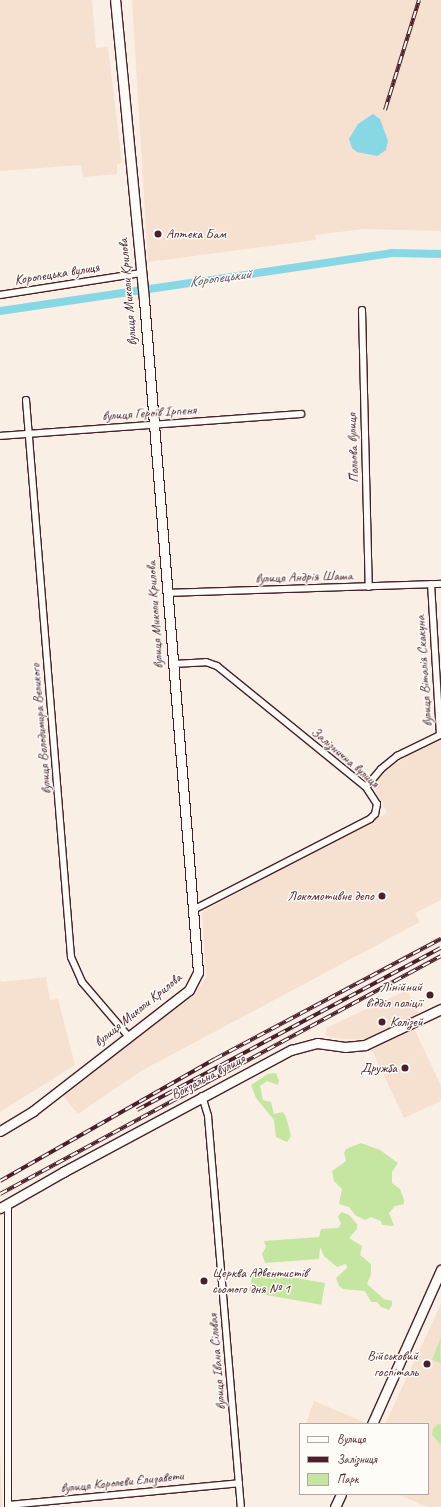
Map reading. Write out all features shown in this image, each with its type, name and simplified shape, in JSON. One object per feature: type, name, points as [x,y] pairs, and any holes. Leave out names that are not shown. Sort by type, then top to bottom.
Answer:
[{"type":"street","name":"вулиця Миколи Крилова","points":[[0,1131],[22,1119],[129,1037],[189,990],[196,979],[193,910],[144,300],[114,0]]},
{"type":"street","name":"Коропецька вулиця","points":[[0,295],[141,277]]},
{"type":"street","name":"Польова вулиця","points":[[362,310],[369,587]]},
{"type":"street","name":"вулиця Володимира Великого","points":[[26,400],[72,957],[82,982],[129,1037]]},
{"type":"street","name":"вулиця Героїв Ірпеня","points":[[0,436],[300,414]]},
{"type":"street","name":"вулиця Віталія Скакуна","points":[[366,788],[381,769],[397,756],[440,735],[431,584]]},
{"type":"street","name":"вулиця Андрія Шаша","points":[[168,592],[441,584]]},
{"type":"street","name":"Залізнична вулиця","points":[[173,664],[206,662],[217,666],[366,788],[377,804],[375,814],[370,819],[193,910]]},
{"type":"street","name":"Вокзальна вулиця","points":[[4,1206],[202,1096],[299,1046],[317,1043],[345,1047],[365,1045],[441,1009]]},
{"type":"street","name":"вулиця Івана Сільвая","points":[[202,1096],[208,1116],[241,1507]]},
{"type":"street","points":[[4,1206],[8,1506]]},
{"type":"street","points":[[372,1423],[441,1270]]},
{"type":"street","name":"вулиця Королеви Єлизавети","points":[[8,1506],[239,1483]]},
{"type":"street","points":[[335,1507],[341,1495]]},
{"type":"shaded area","points":[[0,0],[92,0],[96,48],[108,47],[122,163],[117,164],[117,174],[83,177],[81,165],[0,171]]},
{"type":"shaded area","points":[[132,0],[441,0],[441,231],[363,229],[315,235],[316,240],[148,262]]},
{"type":"shaded area","points":[[441,740],[441,900],[415,913],[420,922],[141,1071],[78,1114],[63,1096],[194,994],[206,978],[202,912],[387,813],[373,786],[375,778],[413,752]]},
{"type":"shaded area","points":[[46,977],[50,1000],[58,999],[75,1065],[0,1112],[0,978],[1,982]]},
{"type":"shaded area","points":[[407,990],[419,1015],[367,1039],[342,1039],[326,1036],[326,1028]]},
{"type":"shaded area","points":[[413,1026],[441,1086],[441,1101],[404,1118],[370,1046]]},
{"type":"shaded area","name":"Військовий госпіталь","points":[[441,1304],[441,1507],[428,1507],[399,1495],[429,1495],[429,1423],[385,1423]]},
{"type":"shaded area","points":[[314,1401],[364,1422],[364,1423],[306,1423]]},
{"type":"shaded area","points":[[0,1451],[2,1507],[0,1507]]},
{"type":"green space","points":[[276,1073],[279,1081],[278,1085],[267,1081],[260,1086],[263,1100],[271,1102],[274,1114],[283,1112],[286,1117],[291,1136],[287,1142],[276,1137],[274,1120],[256,1098],[251,1085],[268,1074]]},
{"type":"green space","points":[[361,1143],[380,1150],[398,1163],[392,1172],[392,1183],[400,1189],[404,1204],[395,1206],[389,1213],[394,1226],[382,1225],[381,1221],[371,1217],[365,1220],[355,1215],[349,1207],[339,1204],[342,1189],[334,1181],[332,1171],[346,1161],[344,1153],[346,1149]]},
{"type":"green space","points":[[342,1212],[349,1215],[357,1224],[357,1229],[349,1238],[362,1246],[360,1255],[371,1264],[371,1274],[367,1284],[384,1299],[392,1301],[392,1305],[389,1310],[381,1307],[377,1302],[371,1302],[365,1291],[343,1289],[339,1286],[336,1278],[347,1268],[346,1264],[337,1267],[324,1256],[320,1247],[319,1259],[265,1263],[262,1254],[266,1247],[264,1241],[319,1237],[321,1229],[338,1228],[341,1224],[338,1216]]},
{"type":"green space","points":[[253,1270],[325,1283],[321,1305],[249,1292]]},
{"type":"green space","points":[[441,1337],[440,1354],[441,1363],[432,1360]]},
{"type":"green space","points":[[438,1424],[441,1425],[441,1445],[432,1435],[433,1429]]},
{"type":"water","points":[[373,114],[380,119],[388,141],[386,150],[377,156],[357,152],[352,148],[349,139],[358,124]]},
{"type":"waterway","name":"Коропецький","points":[[0,311],[392,253],[441,254]]},
{"type":"railway","points":[[385,110],[419,0]]},
{"type":"railway","points":[[0,1181],[215,1059],[441,939]]},
{"type":"railway","points":[[137,1110],[441,948]]},
{"type":"railway","points":[[0,1194],[441,956]]},
{"type":"place","name":"Аптека Бам","points":[[158,234]]},
{"type":"place","name":"Локомотивне депо","points":[[382,896]]},
{"type":"place","name":"Лінійний відділ поліції","points":[[430,995]]},
{"type":"place","name":"Колізей","points":[[382,1022]]},
{"type":"place","name":"Дружба","points":[[405,1068]]},
{"type":"place","name":"Церква Адвентистів сьомого дня № 1","points":[[204,1281]]},
{"type":"place","name":"Військовий госпіталь","points":[[427,1364]]}]
